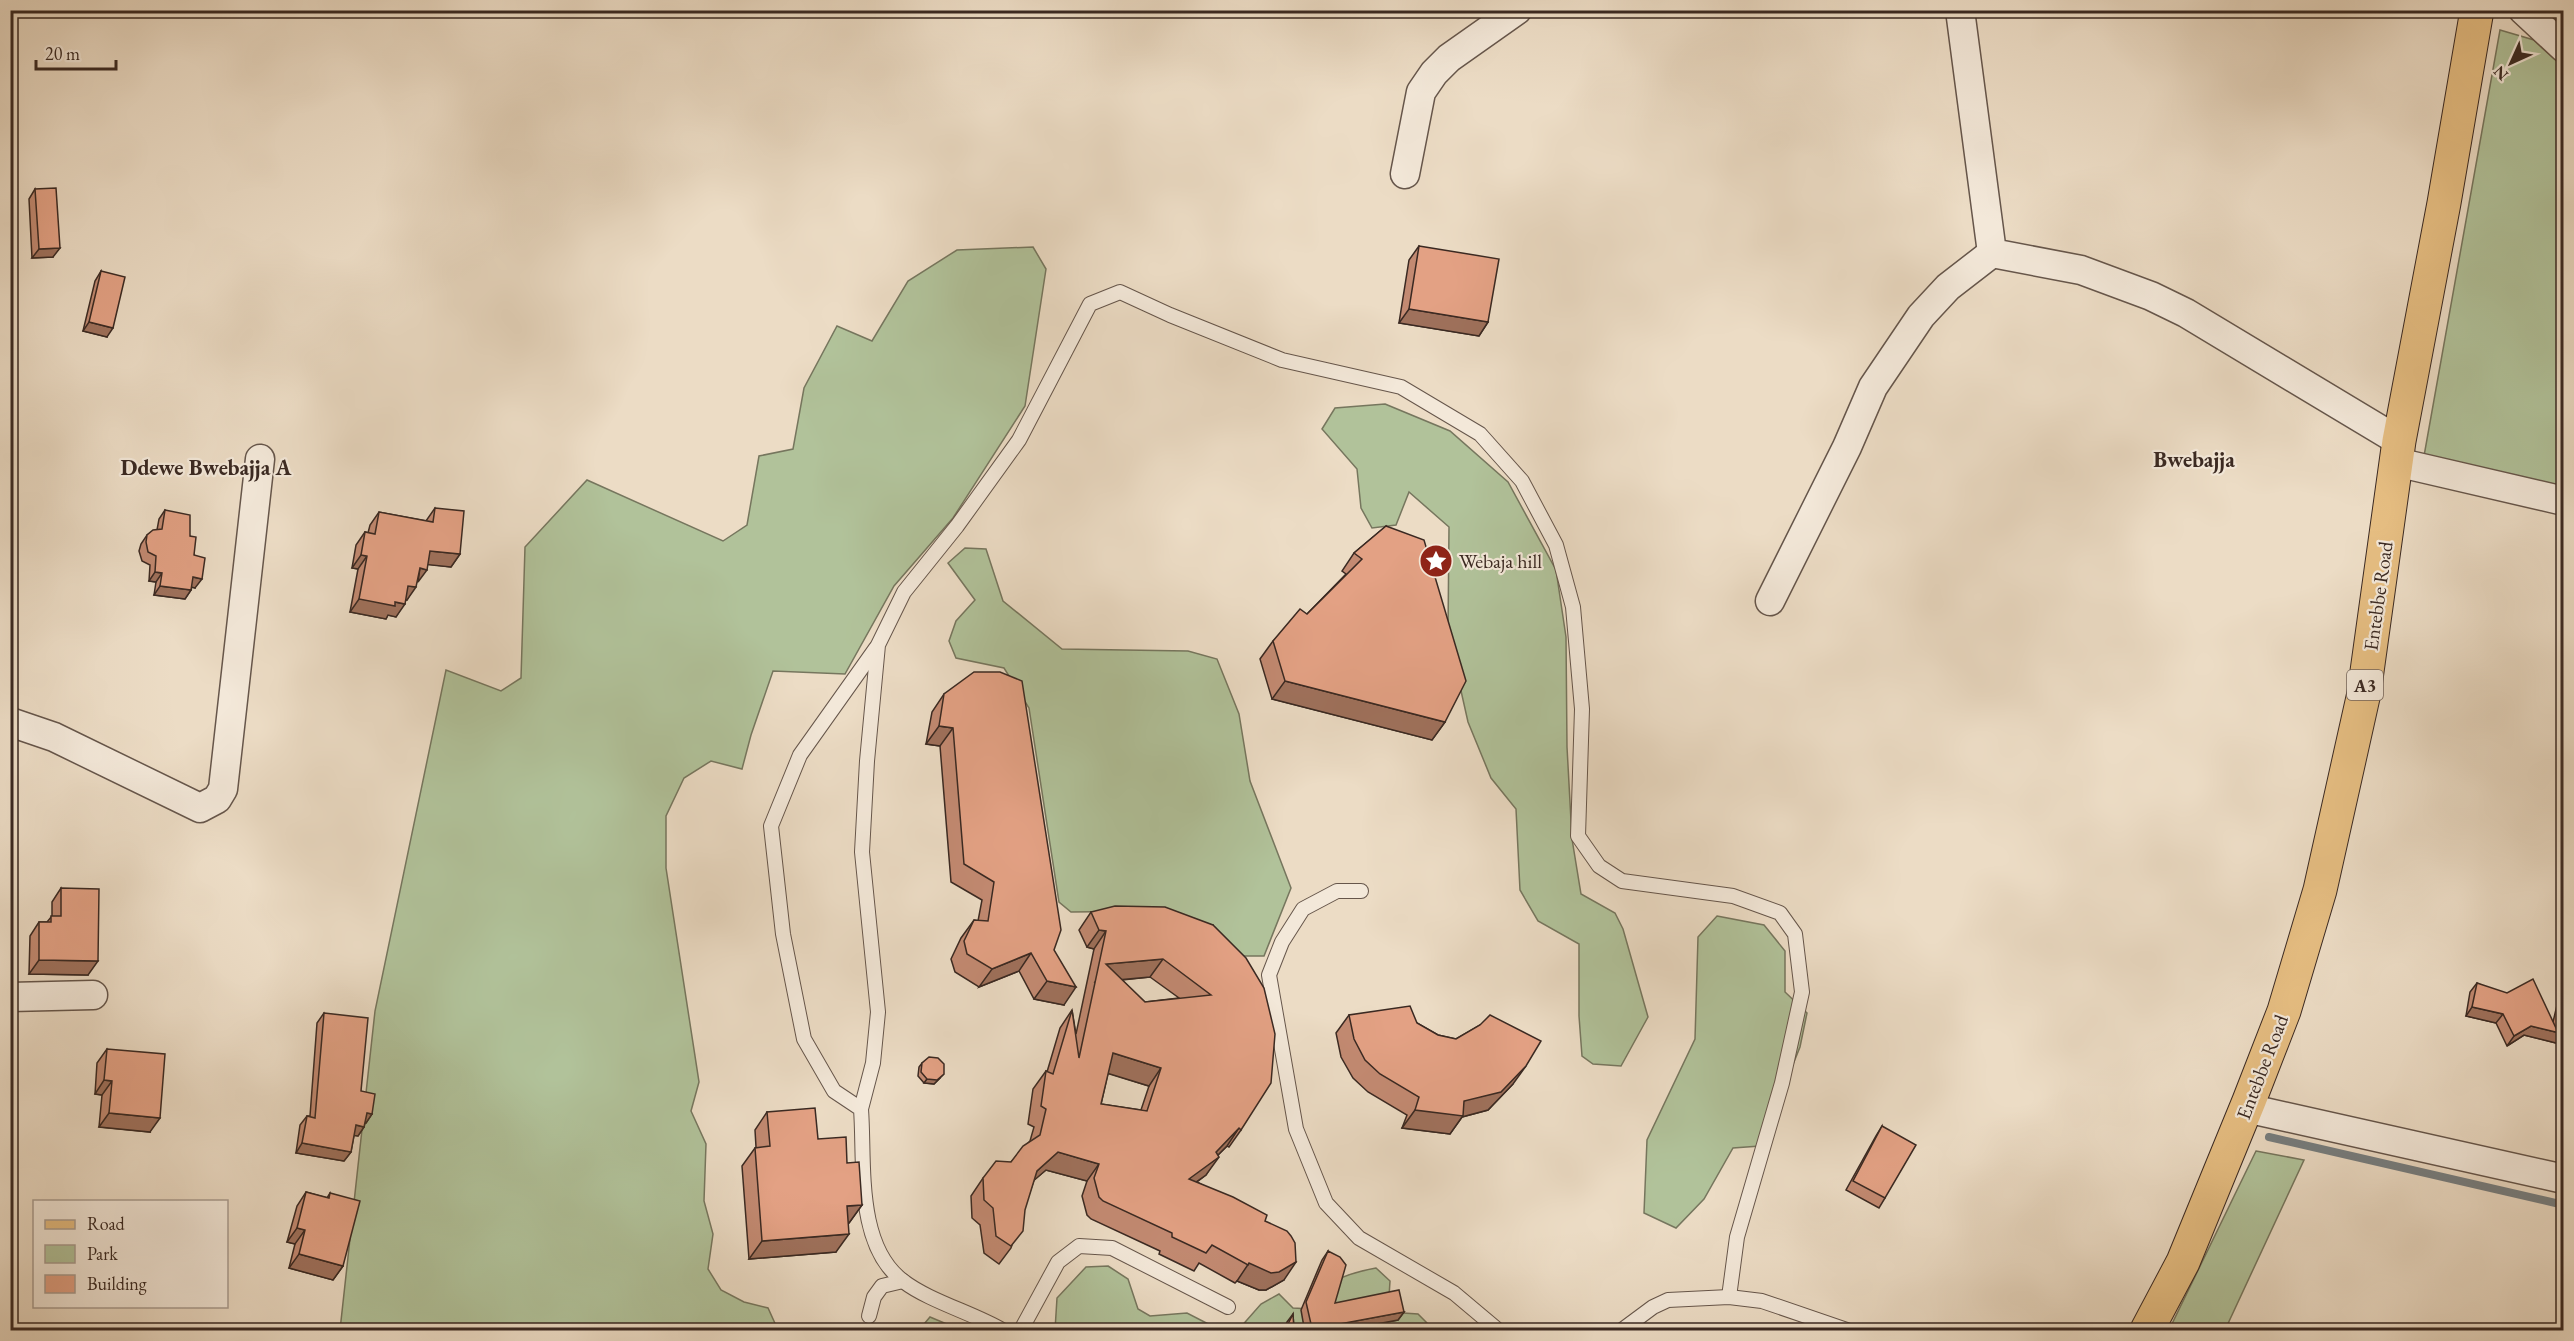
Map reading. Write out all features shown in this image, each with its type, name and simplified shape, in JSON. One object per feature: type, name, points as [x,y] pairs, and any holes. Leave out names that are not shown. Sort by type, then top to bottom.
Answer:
[{"type":"main road","name":"Entebbe Road","points":[[2147,1330],[2183,1262],[2246,1108],[2284,1011],[2320,890],[2364,693],[2397,452],[2444,203],[2477,10]]},
{"type":"street","points":[[1406,174],[1421,92],[1434,73],[1449,58],[1517,10]]},
{"type":"street","points":[[1960,10],[1992,253]]},
{"type":"street","points":[[2523,10],[2564,48]]},
{"type":"street","points":[[1770,601],[1847,447],[1873,387],[1921,316],[1948,287],[1992,253],[2081,270],[2160,300],[2186,313],[2397,452],[2564,501]]},
{"type":"street","points":[[10,722],[54,737],[200,808],[218,799],[223,789],[260,459]]},
{"type":"street","points":[[10,997],[93,995]]},
{"type":"street","points":[[2246,1108],[2564,1179]]},
{"type":"lane","points":[[861,1108],[834,1091],[804,1040],[783,934],[771,826],[800,755],[878,645],[904,591],[957,526],[1019,440],[1090,304],[1120,292],[1170,315],[1282,360],[1401,387],[1480,434],[1522,481],[1556,545],[1574,607],[1582,709],[1578,836],[1599,866],[1622,881],[1733,896],[1780,913],[1795,934],[1802,992],[1782,1083],[1737,1237],[1729,1297]]},
{"type":"lane","points":[[878,645],[867,761],[862,852],[878,1012],[873,1063],[861,1108],[864,1199],[874,1243],[889,1267],[903,1281],[1002,1330]]},
{"type":"lane","points":[[1361,891],[1337,891],[1303,909],[1282,942],[1269,975],[1296,1129],[1326,1203],[1359,1238],[1454,1293],[1498,1330]]},
{"type":"lane","points":[[1021,1330],[1058,1262],[1079,1246],[1112,1248],[1228,1307]]},
{"type":"lane","points":[[869,1316],[874,1297],[882,1286],[903,1281]]},
{"type":"lane","points":[[1622,1330],[1653,1307],[1668,1300],[1729,1297],[1762,1301],[1847,1330]]},
{"type":"green space","points":[[2500,30],[2534,40],[2563,67],[2563,486],[2424,456]]},
{"type":"green space","points":[[1033,247],[1046,269],[1025,406],[953,518],[894,586],[845,674],[773,671],[742,769],[711,761],[684,778],[666,816],[666,868],[699,1082],[691,1111],[706,1144],[704,1201],[713,1234],[708,1269],[721,1290],[744,1302],[768,1308],[778,1330],[340,1330],[375,1011],[446,670],[501,691],[521,678],[525,547],[587,480],[723,541],[747,525],[759,456],[793,449],[804,388],[837,326],[872,341],[908,281],[957,250]]},
{"type":"green space","points":[[1385,404],[1450,431],[1508,482],[1556,570],[1566,637],[1567,747],[1572,839],[1581,894],[1615,913],[1623,929],[1648,1017],[1621,1066],[1593,1064],[1582,1056],[1579,1016],[1579,944],[1538,921],[1520,890],[1516,809],[1491,778],[1468,722],[1448,633],[1449,527],[1409,492],[1396,525],[1372,528],[1361,508],[1357,469],[1322,429],[1335,408]]},
{"type":"green space","points":[[965,548],[986,549],[1003,601],[1062,649],[1188,651],[1217,659],[1239,714],[1250,781],[1291,888],[1264,956],[1230,956],[1160,911],[1071,912],[1059,902],[1029,708],[1004,668],[956,658],[949,641],[956,621],[975,600],[948,563]]},
{"type":"green space","points":[[1717,916],[1764,925],[1785,951],[1785,992],[1807,1013],[1800,1047],[1760,1146],[1733,1148],[1704,1199],[1676,1228],[1644,1213],[1647,1140],[1695,1039],[1698,937]]},
{"type":"green space","points":[[2256,1151],[2304,1160],[2225,1330],[2169,1330]]},
{"type":"green space","points":[[1108,1266],[1128,1279],[1138,1309],[1150,1316],[1187,1313],[1220,1330],[1055,1330],[1057,1298],[1086,1267]]},
{"type":"green space","points":[[1376,1268],[1390,1281],[1388,1312],[1418,1314],[1434,1330],[1222,1330],[1239,1329],[1261,1304],[1279,1294],[1293,1308],[1311,1309],[1325,1291],[1338,1280],[1353,1273]]},
{"type":"green space","points":[[930,1317],[961,1330],[919,1330]]},
{"type":"building","points":[[56,188],[60,248],[39,249],[35,189]]},
{"type":"building","points":[[1419,246],[1499,259],[1488,322],[1409,309]]},
{"type":"building","points":[[101,271],[125,277],[113,328],[89,322]]},
{"type":"building","points":[[435,508],[464,511],[460,554],[430,551],[427,570],[420,568],[416,587],[408,586],[405,604],[395,602],[395,606],[359,599],[367,556],[361,555],[365,532],[375,534],[379,512],[433,522]]},
{"type":"building","points":[[165,510],[190,515],[190,536],[196,537],[194,555],[205,558],[202,579],[193,577],[191,590],[160,586],[162,573],[155,572],[156,556],[148,552],[147,535],[153,530],[162,529]]},
{"type":"building","points":[[1386,526],[1424,540],[1466,681],[1445,722],[1285,681],[1273,641],[1300,609],[1307,614],[1362,559],[1354,553]]},
{"type":"building","points":[[974,672],[1000,672],[1022,681],[1061,930],[1054,950],[1076,987],[1047,981],[1031,953],[992,969],[967,954],[964,941],[974,920],[988,921],[994,882],[964,864],[953,728],[939,726],[944,694]]},
{"type":"building","points":[[61,888],[99,889],[98,961],[39,960],[39,922],[51,922],[51,916],[61,916]]},
{"type":"building","points":[[1115,906],[1165,907],[1213,925],[1246,958],[1264,988],[1275,1034],[1271,1083],[1241,1130],[1239,1128],[1216,1152],[1219,1157],[1189,1179],[1233,1197],[1267,1215],[1265,1221],[1287,1231],[1295,1243],[1296,1262],[1279,1272],[1271,1273],[1249,1263],[1248,1265],[1212,1245],[1206,1253],[1172,1237],[1172,1233],[1103,1201],[1099,1197],[1094,1178],[1099,1164],[1058,1152],[1037,1171],[1025,1210],[1023,1231],[1011,1246],[996,1236],[993,1208],[984,1200],[983,1178],[996,1161],[1011,1162],[1023,1146],[1040,1135],[1046,1109],[1041,1106],[1046,1071],[1053,1074],[1072,1010],[1079,1058],[1106,931],[1099,930],[1091,912]],"holes":[[[1163,959],[1211,995],[1145,1002],[1106,964]],[[1113,1053],[1161,1068],[1147,1111],[1101,1104]]]},
{"type":"building","points":[[2533,979],[2556,1028],[2564,997],[2564,1034],[2531,1026],[2514,1036],[2503,1014],[2472,1007],[2477,983],[2507,993]]},
{"type":"building","points":[[1410,1006],[1417,1023],[1438,1035],[1456,1039],[1480,1025],[1490,1015],[1541,1041],[1526,1066],[1501,1092],[1464,1101],[1463,1116],[1415,1110],[1419,1097],[1380,1074],[1365,1060],[1354,1039],[1349,1015]]},
{"type":"building","points":[[324,1013],[368,1018],[361,1091],[375,1094],[372,1114],[367,1113],[364,1127],[356,1125],[351,1152],[302,1143],[307,1116],[315,1118]]},
{"type":"building","points":[[107,1049],[165,1054],[160,1118],[109,1113],[112,1081],[104,1080]]},
{"type":"building","points":[[929,1057],[938,1058],[944,1064],[944,1074],[937,1080],[927,1079],[921,1072],[922,1063]]},
{"type":"building","points":[[815,1108],[818,1139],[846,1137],[847,1163],[859,1162],[862,1205],[847,1206],[849,1234],[762,1241],[755,1148],[770,1146],[767,1112]]},
{"type":"building","points":[[1882,1126],[1916,1145],[1885,1198],[1853,1181]]},
{"type":"building","points":[[306,1192],[329,1198],[330,1193],[360,1201],[343,1266],[299,1254],[305,1230],[297,1228]]},
{"type":"building","points":[[1328,1251],[1340,1257],[1346,1265],[1335,1303],[1399,1290],[1404,1312],[1339,1324],[1339,1330],[1296,1330],[1311,1324],[1306,1302]]},
{"type":"building","points":[[1293,1314],[1294,1330],[1285,1330]]},
{"type":"waterway","points":[[2269,1137],[2564,1205]]},
{"type":"place","name":"Webaja hill","points":[[1436,561]]},
{"type":"district","name":"Bwebajja","points":[[2194,459]]},
{"type":"district","name":"Ddewe Bwebajja A","points":[[206,467]]}]
